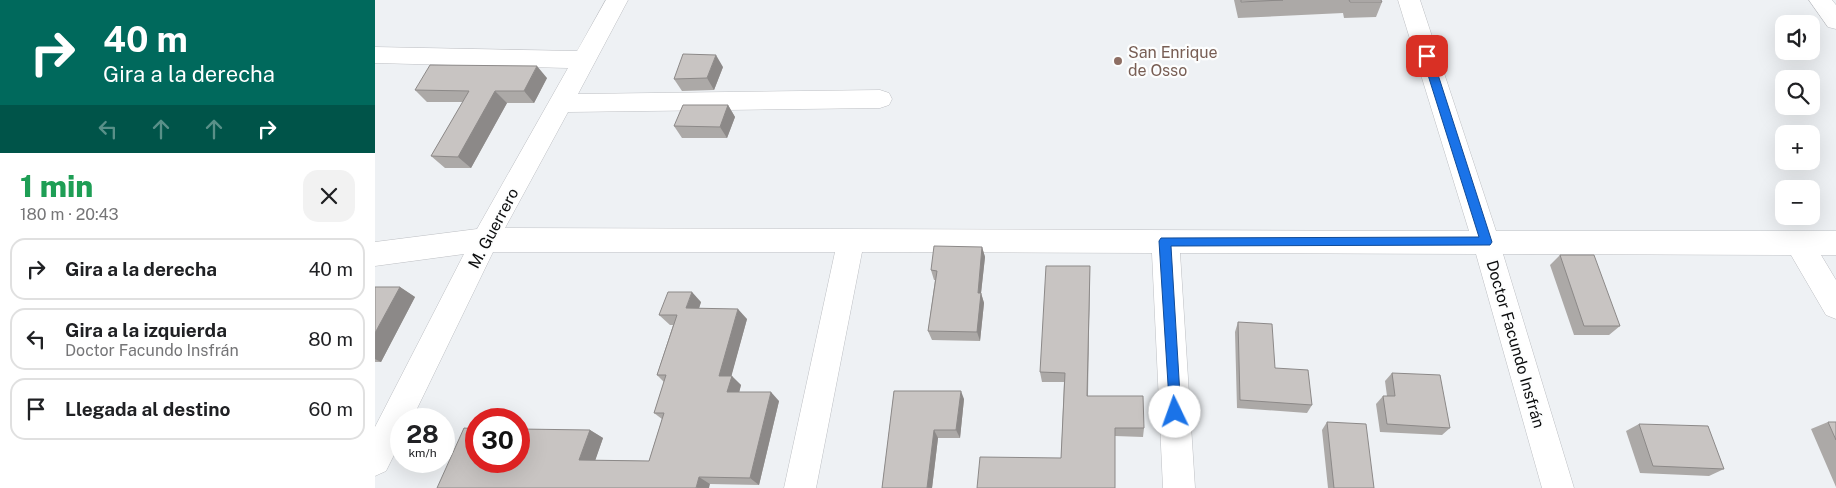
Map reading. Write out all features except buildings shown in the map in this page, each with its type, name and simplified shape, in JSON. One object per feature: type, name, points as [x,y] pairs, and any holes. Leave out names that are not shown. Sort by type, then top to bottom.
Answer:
[{"type":"street","name":"M. Guerrero","points":[[375,460],[485,240],[617,0]]},
{"type":"street","name":"Doctor Facundo Insfrán","points":[[1409,0],[1486,242],[1558,488]]},
{"type":"street","points":[[1820,0],[1836,21]]},
{"type":"street","points":[[375,55],[585,60]]},
{"type":"street","points":[[561,103],[880,99]]},
{"type":"street","points":[[375,254],[485,240],[1836,243]]},
{"type":"street","points":[[800,488],[851,241]]},
{"type":"street","points":[[1165,241],[1179,488]]},
{"type":"street","points":[[1799,242],[1836,306]]},
{"type":"place","name":"San Enrique de Osso","points":[[1118,61]]},
{"type":"route","points":[[1175,412],[1165,241],[1486,242],[1427,56]]}]
